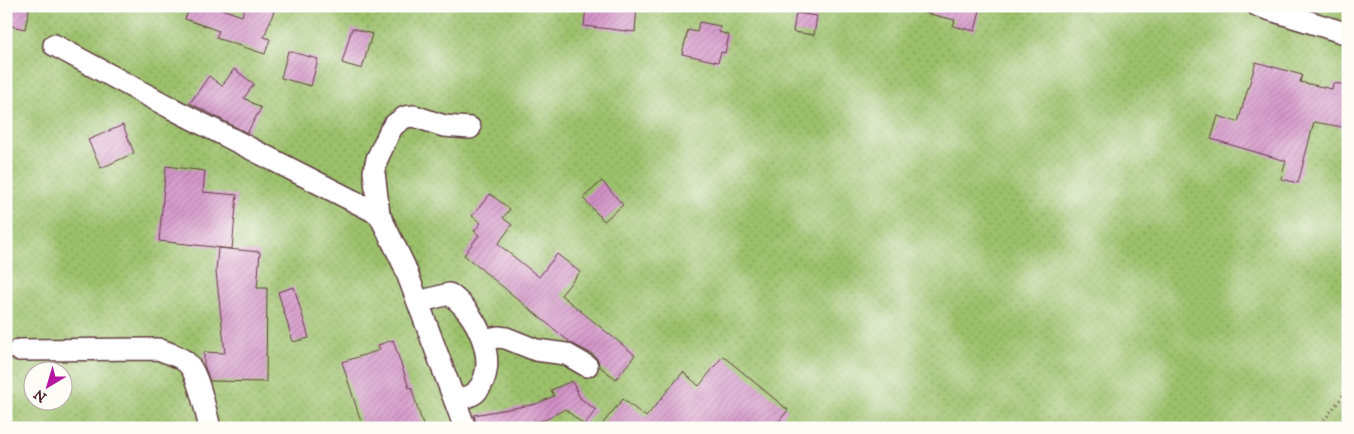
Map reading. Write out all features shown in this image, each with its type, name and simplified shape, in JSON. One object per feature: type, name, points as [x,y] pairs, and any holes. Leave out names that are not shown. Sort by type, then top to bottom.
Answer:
[{"type":"street","points":[[1258,6],[1348,34]]},
{"type":"street","points":[[54,45],[171,108],[379,214]]},
{"type":"street","points":[[465,428],[404,266],[379,214],[374,172],[377,159],[394,125],[405,117],[414,116],[444,126],[470,128]]},
{"type":"street","points":[[418,302],[449,294],[460,301],[476,322],[483,340],[487,364],[480,386],[475,393],[455,400]]},
{"type":"street","points":[[483,340],[498,337],[506,338],[536,350],[566,354],[587,366]]},
{"type":"street","points":[[19,350],[158,349],[176,355],[188,363],[194,371],[210,428]]},
{"type":"path","points":[[1318,428],[1348,390]]},
{"type":"green space","points":[[6,6],[1348,6],[1348,428],[6,428]]},
{"type":"building","points":[[6,6],[30,6],[25,29],[6,25]]},
{"type":"building","points":[[190,6],[213,6],[242,16],[245,6],[276,6],[264,37],[270,39],[265,54],[216,38],[219,31],[185,19]]},
{"type":"building","points":[[586,6],[637,6],[635,32],[584,26]]},
{"type":"building","points":[[926,6],[981,6],[975,31],[953,26],[955,20],[925,13]]},
{"type":"building","points":[[796,13],[817,16],[814,35],[793,32]]},
{"type":"building","points":[[699,22],[720,26],[719,32],[729,35],[725,53],[721,52],[718,62],[682,54],[688,30],[697,32]]},
{"type":"building","points":[[352,28],[372,34],[362,69],[342,63]]},
{"type":"building","points":[[288,51],[318,59],[311,86],[281,78]]},
{"type":"building","points":[[1256,62],[1302,75],[1300,82],[1332,89],[1333,83],[1348,85],[1348,128],[1314,122],[1298,183],[1281,179],[1286,161],[1211,139],[1218,116],[1238,122]]},
{"type":"building","points":[[234,69],[254,84],[244,98],[261,108],[247,133],[190,103],[209,76],[222,86]]},
{"type":"building","points":[[123,125],[134,153],[101,168],[88,140]]},
{"type":"building","points":[[166,166],[205,171],[203,192],[237,195],[232,249],[159,241]]},
{"type":"building","points":[[602,181],[623,205],[604,221],[583,198]]},
{"type":"building","points":[[490,194],[510,209],[503,218],[512,225],[498,244],[539,277],[557,254],[580,272],[561,295],[635,355],[616,379],[599,366],[598,360],[594,355],[571,343],[464,255],[479,235],[474,231],[481,223],[472,216]]},
{"type":"building","points":[[218,248],[260,252],[257,288],[267,288],[266,382],[210,381],[204,365],[204,352],[225,353],[216,272]]},
{"type":"building","points":[[294,287],[309,338],[293,342],[278,292]]},
{"type":"building","points":[[393,340],[424,428],[363,428],[342,362],[380,350],[378,345]]},
{"type":"building","points":[[723,356],[788,410],[774,428],[599,428],[623,399],[646,417],[683,372],[699,386]]},
{"type":"building","points":[[572,381],[580,398],[596,410],[584,425],[565,409],[545,420],[515,425],[515,428],[477,428],[474,415],[536,404],[554,396],[551,390]]}]
